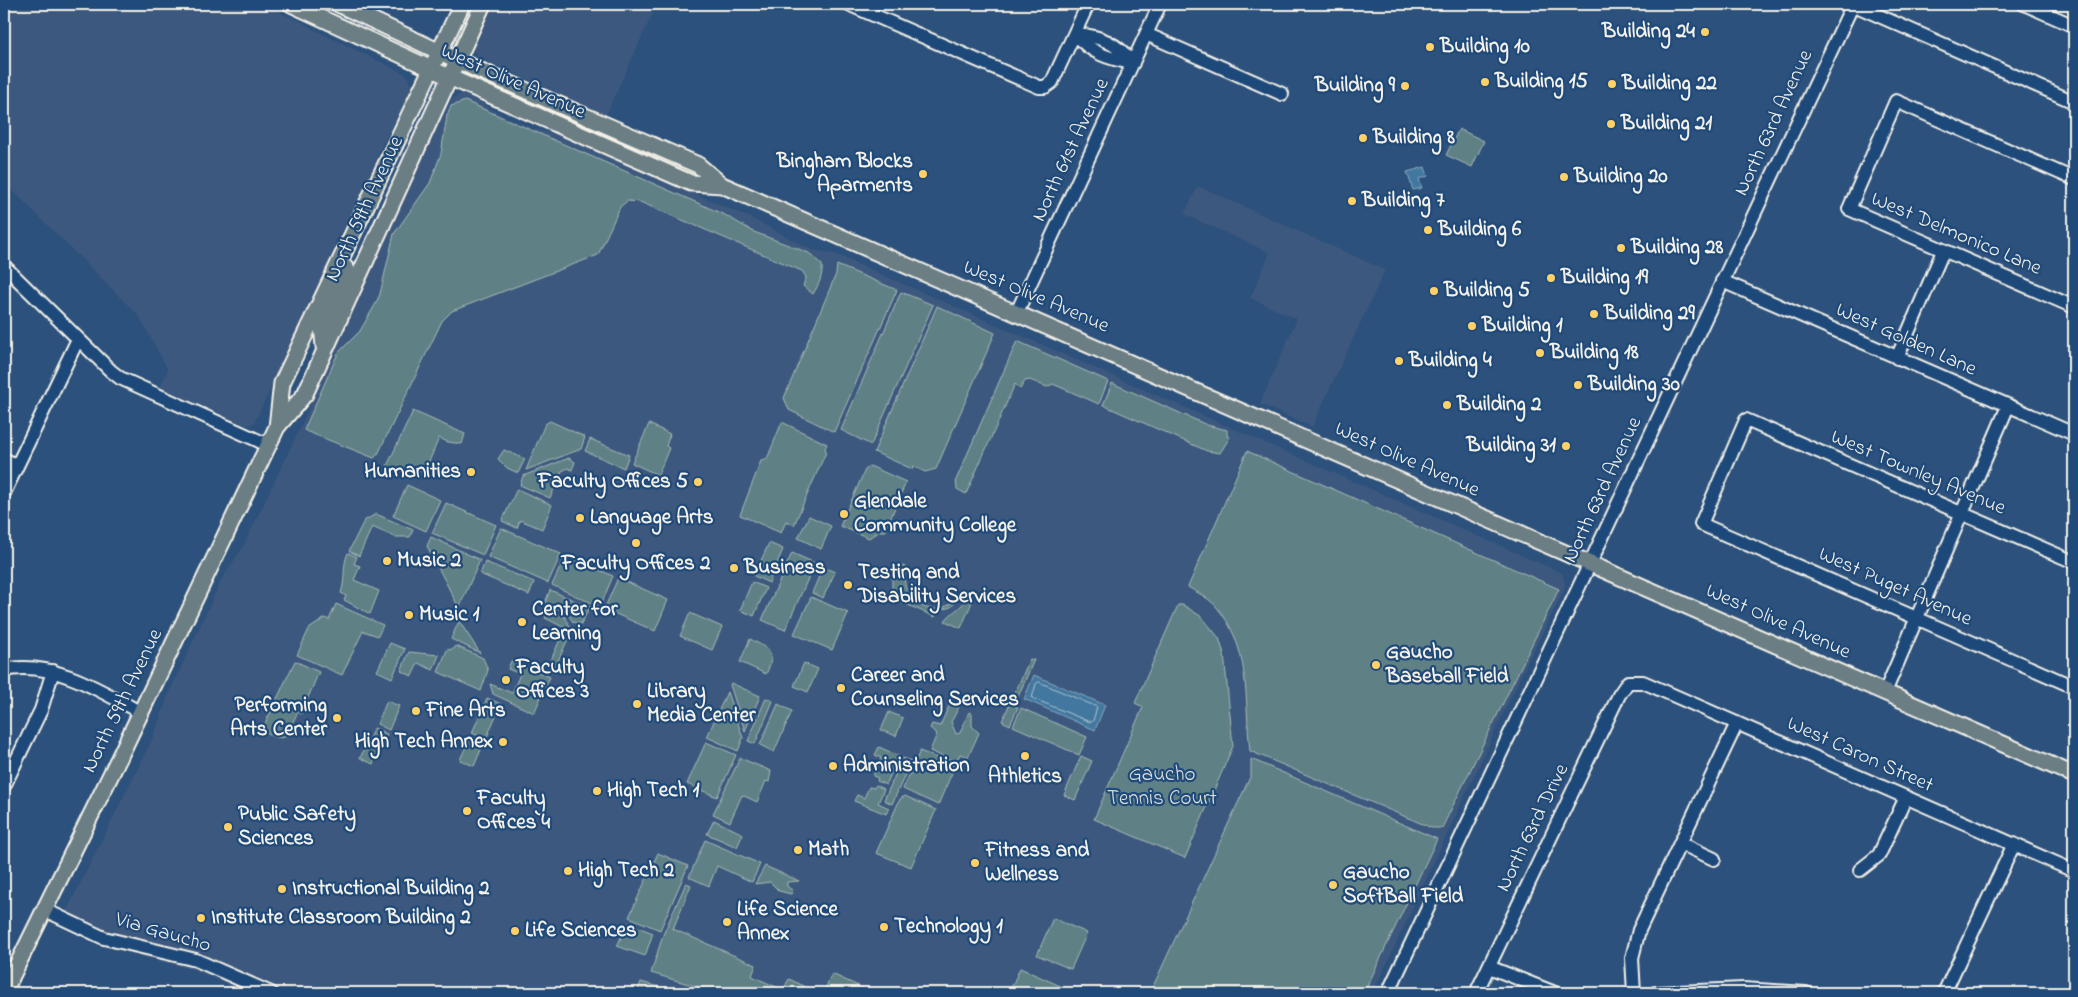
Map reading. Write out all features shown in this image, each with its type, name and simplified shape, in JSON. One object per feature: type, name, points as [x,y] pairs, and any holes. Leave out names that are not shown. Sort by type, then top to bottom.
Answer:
[{"type":"main road","name":"West Olive Avenue","points":[[291,4],[431,69],[691,183],[722,185]]},
{"type":"main road","name":"West Olive Avenue","points":[[338,4],[457,60],[698,165],[722,185],[1017,312],[2074,775]]},
{"type":"main road","name":"North 59th Avenue","points":[[277,427],[282,383],[462,4]]},
{"type":"main road","name":"North 59th Avenue","points":[[4,992],[277,427],[304,394],[482,4]]},
{"type":"main road","points":[[324,349],[322,325],[347,270],[340,262]]},
{"type":"street","points":[[848,4],[1039,87],[1045,87],[1052,82],[1088,4]]},
{"type":"street","name":"North 61st Avenue","points":[[1017,312],[1160,4]]},
{"type":"street","points":[[1852,4],[2074,102]]},
{"type":"street","name":"North 63rd Avenue","points":[[1388,993],[1852,4]]},
{"type":"street","points":[[2024,4],[2074,26]]},
{"type":"street","points":[[1075,34],[1086,47],[1115,60],[1133,63]]},
{"type":"street","points":[[1146,34],[1282,94]]},
{"type":"street","name":"West Delmonico Lane","points":[[2074,179],[1896,101],[1848,209],[2074,308]]},
{"type":"street","points":[[1897,358],[1944,251]]},
{"type":"street","points":[[4,266],[120,378],[268,445]]},
{"type":"street","name":"West Golden Lane","points":[[1722,281],[2074,434]]},
{"type":"street","points":[[4,493],[78,339]]},
{"type":"street","points":[[1885,692],[2008,406]]},
{"type":"street","name":"West Townley Avenue","points":[[1701,524],[1746,420],[2074,562]]},
{"type":"street","points":[[4,459],[17,466]]},
{"type":"street","name":"West Puget Avenue","points":[[1701,524],[2074,687]]},
{"type":"street","points":[[4,670],[30,668],[53,671],[84,684],[140,713]]},
{"type":"street","points":[[4,786],[40,710],[53,671]]},
{"type":"street","name":"West Caron Street","points":[[1628,682],[1643,682],[2074,871]]},
{"type":"street","name":"North 63rd Drive","points":[[1476,993],[1619,695],[1628,682]]},
{"type":"street","points":[[1634,993],[1632,958],[1639,930],[1737,723]]},
{"type":"street","points":[[1860,870],[1879,855],[1906,797]]},
{"type":"street","points":[[1680,843],[1714,859]]},
{"type":"street","points":[[1944,993],[2014,844]]},
{"type":"street","name":"Via Gaucho","points":[[45,910],[104,938],[196,960],[271,993]]},
{"type":"street","points":[[1488,967],[1555,993]]},
{"type":"street","points":[[1655,993],[1743,989],[1806,993]]},
{"type":"shaded area","points":[[4,4],[260,4],[300,21],[405,74],[410,79],[411,91],[377,155],[371,177],[355,212],[336,240],[324,279],[254,423],[243,424],[160,387],[168,370],[139,316],[4,182]]},
{"type":"shaded area","points":[[495,4],[657,4],[604,119],[552,90],[478,57],[474,52],[475,37]]},
{"type":"shaded area","name":"Glendale Community College","points":[[461,94],[470,95],[489,108],[532,129],[559,134],[753,219],[812,250],[835,254],[1562,573],[1565,583],[1563,593],[1525,667],[1373,993],[248,993],[197,971],[103,946],[59,926],[152,740],[170,691],[222,579],[243,547],[301,426],[393,218],[445,112],[453,98]]},
{"type":"shaded area","points":[[1198,186],[1385,270],[1312,427],[1260,404],[1297,319],[1250,298],[1270,253],[1184,214]]},
{"type":"green space","points":[[465,101],[725,215],[754,232],[809,253],[822,265],[817,287],[813,294],[803,286],[806,277],[802,271],[640,202],[627,201],[620,207],[598,255],[452,311],[442,321],[378,454],[374,458],[304,430],[338,353],[360,331],[380,294],[394,234],[430,183],[441,154],[447,116],[451,106]]},
{"type":"green space","points":[[1459,129],[1484,141],[1472,167],[1446,155]]},
{"type":"green space","points":[[837,265],[897,290],[834,432],[789,410],[784,398],[836,274]]},
{"type":"green space","points":[[901,292],[933,305],[871,445],[841,430]]},
{"type":"green space","points":[[937,306],[995,333],[936,469],[925,472],[913,466],[912,469],[874,452]]},
{"type":"green space","points":[[1017,341],[1108,381],[1099,404],[1053,384],[1047,387],[1030,380],[1025,381],[1020,389],[1015,384],[966,494],[957,489],[956,480]]},
{"type":"green space","points":[[1112,383],[1207,425],[1227,430],[1227,436],[1230,437],[1220,453],[1207,451],[1103,405]]},
{"type":"green space","points":[[413,411],[465,434],[462,444],[448,442],[439,438],[425,471],[408,474],[387,466]]},
{"type":"green space","points":[[550,421],[585,437],[581,449],[526,470],[545,424]]},
{"type":"green space","points":[[782,422],[827,444],[826,452],[794,525],[786,521],[781,533],[740,515],[761,461],[767,459]]},
{"type":"green space","points":[[649,424],[670,434],[666,446],[669,448],[658,475],[632,463]]},
{"type":"green space","points":[[590,439],[629,455],[624,468],[585,451]]},
{"type":"green space","points":[[504,450],[525,459],[518,473],[507,468],[498,459]]},
{"type":"green space","points":[[1247,451],[1559,589],[1442,828],[1432,828],[1250,751],[1244,673],[1235,637],[1226,620],[1214,604],[1188,587]]},
{"type":"green space","points":[[569,458],[575,462],[572,470],[568,468],[562,471],[550,498],[520,485],[523,476]]},
{"type":"green space","points":[[870,466],[906,482],[885,531],[879,531],[869,538],[840,526],[865,470]]},
{"type":"green space","points":[[407,485],[440,500],[426,531],[393,516]]},
{"type":"green space","points":[[517,489],[552,505],[542,529],[520,520],[517,528],[502,521]]},
{"type":"green space","points":[[446,503],[496,525],[483,555],[432,533]]},
{"type":"green space","points":[[376,514],[413,530],[410,537],[395,537],[372,527],[359,556],[349,551],[364,521]]},
{"type":"green space","points":[[809,516],[831,526],[821,549],[798,538]]},
{"type":"green space","points":[[501,528],[561,554],[548,583],[488,557]]},
{"type":"green space","points":[[431,537],[480,560],[459,608],[427,546]]},
{"type":"green space","points":[[769,543],[783,549],[769,583],[754,576]]},
{"type":"green space","points":[[348,553],[357,557],[354,564],[360,566],[354,580],[379,591],[370,614],[344,600],[346,596],[341,593]]},
{"type":"green space","points":[[792,553],[815,563],[785,630],[762,620]]},
{"type":"green space","points":[[566,555],[613,576],[603,600],[598,606],[552,585]]},
{"type":"green space","points":[[485,562],[534,582],[529,595],[480,574]]},
{"type":"green space","points":[[898,564],[907,568],[905,580],[907,590],[912,599],[920,605],[929,609],[939,608],[949,604],[957,596],[960,597],[951,607],[937,611],[935,617],[892,598],[892,578]]},
{"type":"green space","points":[[823,567],[835,572],[823,598],[812,593]]},
{"type":"green space","points":[[618,578],[668,600],[655,631],[609,611],[611,607],[606,605]]},
{"type":"green space","points":[[752,582],[766,588],[754,616],[740,610]]},
{"type":"green space","points":[[550,590],[590,607],[581,624],[573,622],[567,613],[545,603]]},
{"type":"green space","points":[[811,597],[848,613],[832,650],[794,634]]},
{"type":"green space","points":[[966,600],[972,602],[961,628],[945,621],[961,606]]},
{"type":"green space","points":[[336,604],[383,625],[378,636],[363,631],[342,675],[297,655],[309,629],[325,618],[329,620]]},
{"type":"green space","name":"Gaucho Tennis Court","points":[[1178,605],[1183,605],[1202,617],[1219,638],[1224,654],[1233,746],[1185,858],[1094,819],[1143,707],[1135,703]]},
{"type":"green space","points":[[549,610],[565,617],[572,630],[553,672],[547,669],[565,628],[545,618]]},
{"type":"green space","points":[[690,613],[722,627],[712,650],[680,636]]},
{"type":"green space","points":[[459,621],[480,653],[451,639]]},
{"type":"green space","points":[[750,639],[766,649],[771,656],[766,674],[740,662]]},
{"type":"green space","points":[[390,643],[405,649],[392,678],[377,671]]},
{"type":"green space","points":[[456,646],[483,658],[488,670],[481,691],[438,672],[447,650],[454,649]]},
{"type":"green space","points":[[409,652],[439,655],[433,670],[418,663],[412,676],[401,671]]},
{"type":"green space","points":[[1030,659],[1034,660],[1014,706],[1018,707],[1010,725],[1002,721]]},
{"type":"green space","points":[[295,661],[319,672],[301,714],[298,712],[285,737],[275,737],[267,733],[263,728]]},
{"type":"green space","points":[[511,661],[550,677],[534,713],[493,694],[490,684],[512,693],[520,674],[508,669]]},
{"type":"green space","points":[[804,663],[818,669],[808,692],[794,686]]},
{"type":"green space","points":[[731,683],[760,696],[745,731],[730,685]]},
{"type":"green space","points":[[727,692],[743,738],[738,751],[707,737]]},
{"type":"green space","points":[[487,698],[501,704],[486,739],[472,733]]},
{"type":"green space","points":[[766,698],[773,701],[755,744],[748,741]]},
{"type":"green space","points":[[387,701],[399,706],[389,730],[377,724]]},
{"type":"green space","points":[[778,704],[792,711],[774,752],[760,745]]},
{"type":"green space","points":[[950,704],[959,707],[951,722],[956,734],[960,733],[969,712],[972,714],[972,726],[979,733],[968,757],[960,754],[956,762],[930,751],[937,734],[930,728],[932,724],[940,726]]},
{"type":"green space","points":[[1021,708],[1087,737],[1079,755],[1013,726]]},
{"type":"green space","points":[[889,712],[903,718],[896,736],[881,730]]},
{"type":"green space","points":[[374,728],[387,734],[373,764],[360,758]]},
{"type":"green space","points":[[470,737],[484,743],[474,766],[460,760]]},
{"type":"green space","points":[[706,742],[736,755],[717,797],[687,784]]},
{"type":"green space","points":[[879,747],[899,756],[886,785],[877,781],[878,778],[873,776],[881,758],[875,755]]},
{"type":"green space","points":[[920,751],[955,766],[938,805],[903,789]]},
{"type":"green space","points":[[1081,756],[1092,761],[1075,800],[1064,795]]},
{"type":"green space","points":[[740,758],[771,771],[769,782],[766,781],[757,802],[742,795],[730,822],[713,814]]},
{"type":"green space","points":[[903,758],[911,761],[892,804],[884,800]]},
{"type":"green space","points":[[1251,759],[1437,839],[1364,993],[1150,993],[1251,775]]},
{"type":"green space","points":[[876,785],[884,789],[878,803],[889,808],[886,814],[854,801],[857,795],[864,798],[869,787],[874,788]]},
{"type":"green space","points":[[905,796],[936,810],[911,867],[876,853],[900,799]]},
{"type":"green space","points":[[714,820],[743,834],[737,847],[707,834]]},
{"type":"green space","points":[[705,840],[760,864],[752,882],[717,866],[709,886],[689,877]]},
{"type":"green space","points":[[658,853],[688,866],[660,930],[629,917]]},
{"type":"green space","points":[[765,866],[799,881],[787,882],[787,886],[793,891],[791,894],[779,891],[770,882],[755,884]]},
{"type":"green space","points":[[686,883],[691,885],[673,929],[756,965],[752,976],[783,990],[789,979],[818,993],[719,993],[651,973],[663,935]]},
{"type":"green space","points":[[1053,918],[1087,933],[1071,969],[1037,955]]},
{"type":"green space","points":[[628,923],[653,933],[645,956],[617,946]]},
{"type":"green space","points":[[1020,968],[1076,993],[1009,993]]},
{"type":"green space","points":[[832,974],[867,990],[866,993],[835,993],[825,989]]},
{"type":"green space","points":[[641,982],[681,993],[637,993]]},
{"type":"water","points":[[1425,167],[1428,176],[1419,179],[1422,188],[1413,190],[1407,172]]},
{"type":"water","points":[[1034,675],[1105,705],[1095,730],[1024,699]]},
{"type":"place","name":"Building 24","points":[[1705,32]]},
{"type":"place","name":"Building 10","points":[[1430,47]]},
{"type":"place","name":"Building 15","points":[[1485,82]]},
{"type":"place","name":"Building 22","points":[[1612,84]]},
{"type":"place","name":"Building 9","points":[[1405,86]]},
{"type":"place","name":"Building 21","points":[[1611,124]]},
{"type":"place","name":"Building 8","points":[[1363,138]]},
{"type":"place","name":"Bingham Blocks Aparments","points":[[923,174]]},
{"type":"place","name":"Building 20","points":[[1564,177]]},
{"type":"place","name":"Building 7","points":[[1352,201]]},
{"type":"place","name":"Building 6","points":[[1428,230]]},
{"type":"place","name":"Building 28","points":[[1621,248]]},
{"type":"place","name":"Building 19","points":[[1551,278]]},
{"type":"place","name":"Building 5","points":[[1434,291]]},
{"type":"place","name":"Building 29","points":[[1594,314]]},
{"type":"place","name":"Building 1","points":[[1472,326]]},
{"type":"place","name":"Building 18","points":[[1540,353]]},
{"type":"place","name":"Building 4","points":[[1399,361]]},
{"type":"place","name":"Building 30","points":[[1578,385]]},
{"type":"place","name":"Building 2","points":[[1447,405]]},
{"type":"place","name":"Building 31","points":[[1566,446]]},
{"type":"place","name":"Humanities","points":[[471,472]]},
{"type":"place","name":"Faculty Offices 5","points":[[698,482]]},
{"type":"place","name":"Glendale Community College","points":[[844,514]]},
{"type":"place","name":"Language Arts","points":[[580,518]]},
{"type":"place","name":"Faculty Offices 2","points":[[636,543]]},
{"type":"place","name":"Music 2","points":[[387,561]]},
{"type":"place","name":"Business","points":[[734,568]]},
{"type":"place","name":"Testing and Disability Services","points":[[848,585]]},
{"type":"place","name":"Music 1","points":[[409,615]]},
{"type":"place","name":"Center for Learning","points":[[522,622]]},
{"type":"place","name":"Gaucho Baseball Field","points":[[1376,665]]},
{"type":"place","name":"Faculty Offices 3","points":[[506,680]]},
{"type":"place","name":"Career and Counseling Services","points":[[841,688]]},
{"type":"place","name":"Library Media Center","points":[[637,704]]},
{"type":"place","name":"Fine Arts","points":[[416,711]]},
{"type":"place","name":"Performing Arts Center","points":[[337,718]]},
{"type":"place","name":"High Tech Annex","points":[[503,742]]},
{"type":"place","name":"Athletics","points":[[1025,756]]},
{"type":"place","name":"Administration","points":[[833,766]]},
{"type":"place","name":"High Tech 1","points":[[597,791]]},
{"type":"place","name":"Faculty Offices 4","points":[[467,811]]},
{"type":"place","name":"Public Safety Sciences","points":[[228,827]]},
{"type":"place","name":"Math","points":[[798,850]]},
{"type":"place","name":"Fitness and Wellness","points":[[975,863]]},
{"type":"place","name":"High Tech 2","points":[[568,871]]},
{"type":"place","name":"Gaucho SoftBall Field","points":[[1333,885]]},
{"type":"place","name":"Instructional Building 2","points":[[282,889]]},
{"type":"place","name":"Institute Classroom Building 2","points":[[201,918]]},
{"type":"place","name":"Life Science Annex","points":[[727,922]]},
{"type":"place","name":"Technology 1","points":[[884,927]]},
{"type":"place","name":"Life Sciences","points":[[515,931]]}]
